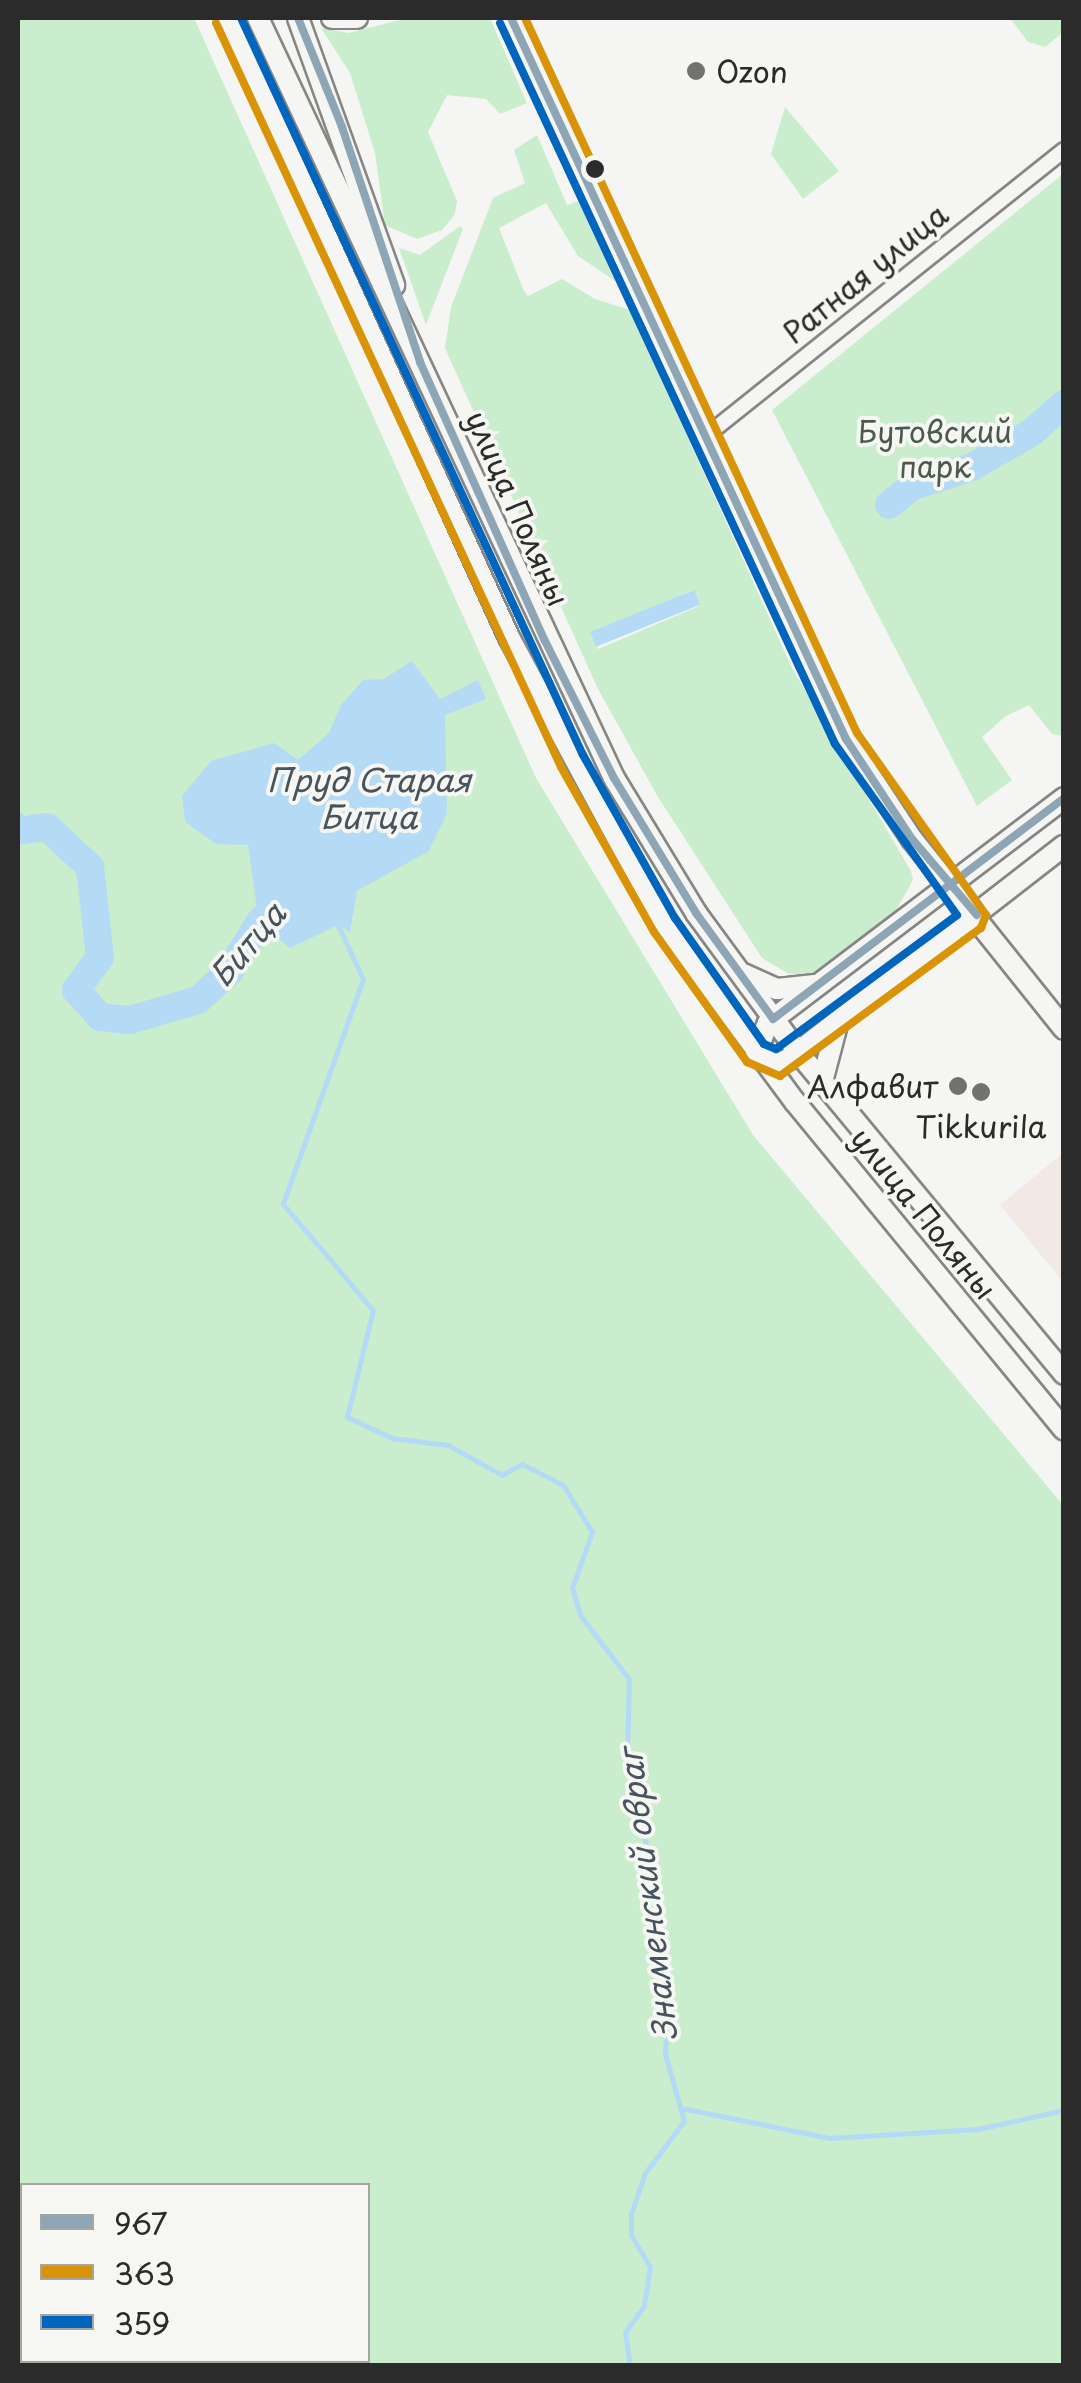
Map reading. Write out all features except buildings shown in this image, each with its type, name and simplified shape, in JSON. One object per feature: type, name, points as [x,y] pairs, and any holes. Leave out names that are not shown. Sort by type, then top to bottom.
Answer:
[{"type":"main road","name":"улица Поляны","points":[[227,18],[518,655],[664,925],[756,1054],[1064,1430]]},
{"type":"main road","name":"улица Поляны","points":[[258,18],[420,362],[544,639],[614,778],[738,971],[798,1052],[1064,1374]]},
{"type":"main road","points":[[298,18],[342,127],[420,362]]},
{"type":"main road","points":[[332,18],[357,18]]},
{"type":"main road","points":[[511,18],[702,438],[846,739],[949,888],[1064,1029]]},
{"type":"main road","points":[[1064,798],[773,1018],[757,1037],[756,1054],[777,1064],[798,1052],[1064,846]]},
{"type":"main road","points":[[738,971],[776,989],[822,983]]},
{"type":"main road","points":[[822,1082],[840,1018]]},
{"type":"street","name":"Ратная улица","points":[[702,438],[1064,150]]},
{"type":"shaded area","points":[[1063,1153],[1063,1282],[1000,1205]]},
{"type":"green space","points":[[18,18],[194,18],[536,778],[753,1135],[1063,1505],[1063,2365],[18,2365]]},
{"type":"green space","points":[[407,18],[490,18],[527,103],[500,114],[486,99],[447,95],[428,132],[457,201],[455,214],[442,230],[417,239],[385,225],[375,153],[350,73],[321,28],[349,33]]},
{"type":"green space","points":[[1010,18],[1063,18],[1063,32],[1045,47],[1028,42]]},
{"type":"green space","points":[[785,107],[839,171],[803,199],[771,154]]},
{"type":"green space","points":[[537,135],[567,205],[579,201],[615,281],[578,256],[546,203],[499,228],[524,291],[528,296],[562,279],[595,299],[630,310],[792,668],[911,871],[913,880],[894,914],[816,974],[789,974],[762,958],[658,797],[597,687],[445,348],[451,307],[493,198],[525,183],[514,150]],"holes":[[[693,590],[699,606],[598,649],[592,634]]]},
{"type":"green space","name":"Бутовский парк","points":[[1063,174],[1063,736],[1052,734],[1029,705],[1006,716],[982,737],[1012,780],[977,806],[772,410]]},
{"type":"green space","points":[[460,226],[463,229],[426,325],[399,248],[420,255]]},
{"type":"water","points":[[694,590],[700,605],[596,647],[590,632]]},
{"type":"water","name":"Пруд Старая Битца","points":[[412,661],[440,699],[478,680],[486,699],[445,715],[447,813],[429,851],[357,891],[350,932],[338,925],[290,948],[259,923],[248,845],[216,844],[185,822],[182,796],[211,761],[274,743],[298,760],[329,733],[341,705],[363,680],[384,679]]},
{"type":"waterway","name":"Битца","points":[[889,505],[911,487],[972,467],[1031,433],[1064,404]]},
{"type":"waterway","points":[[18,813],[31,828]]},
{"type":"waterway","name":"Битца","points":[[18,831],[47,827],[90,867],[100,957],[76,990],[100,1017],[130,1020],[198,1000],[230,971],[259,923],[286,896]]},
{"type":"waterway","name":"Знаменский овраг","points":[[336,921],[363,979],[283,1204],[373,1310],[347,1417],[392,1438],[448,1445],[502,1475],[522,1464],[563,1485],[592,1532],[572,1588],[580,1615],[629,1679],[627,1758],[648,1854],[644,1882],[666,2015],[665,2054],[684,2121],[645,2173],[631,2214],[631,2235],[650,2267],[644,2306],[625,2332],[630,2366]]},
{"type":"waterway","points":[[681,2108],[830,2138],[978,2129],[1064,2110]]},
{"type":"transit line","name":"359","points":[[241,18],[583,755],[675,918],[764,1044],[776,1049],[957,915],[835,744],[500,23]]},
{"type":"transit line","name":"967","points":[[298,18],[342,127],[420,362],[544,639],[614,778],[696,913],[773,1019],[1064,798]]},
{"type":"transit line","name":"967","points":[[511,18],[846,739],[912,839],[977,915]]},
{"type":"transit line","name":"363","points":[[216,23],[561,767],[654,932],[747,1062],[780,1076],[981,928],[986,915],[857,733],[525,18]]},
{"type":"place","name":"Ozon","points":[[696,71]]},
{"type":"place","name":"Алфавит","points":[[958,1086]]},
{"type":"place","name":"Tikkurila","points":[[981,1092]]}]
